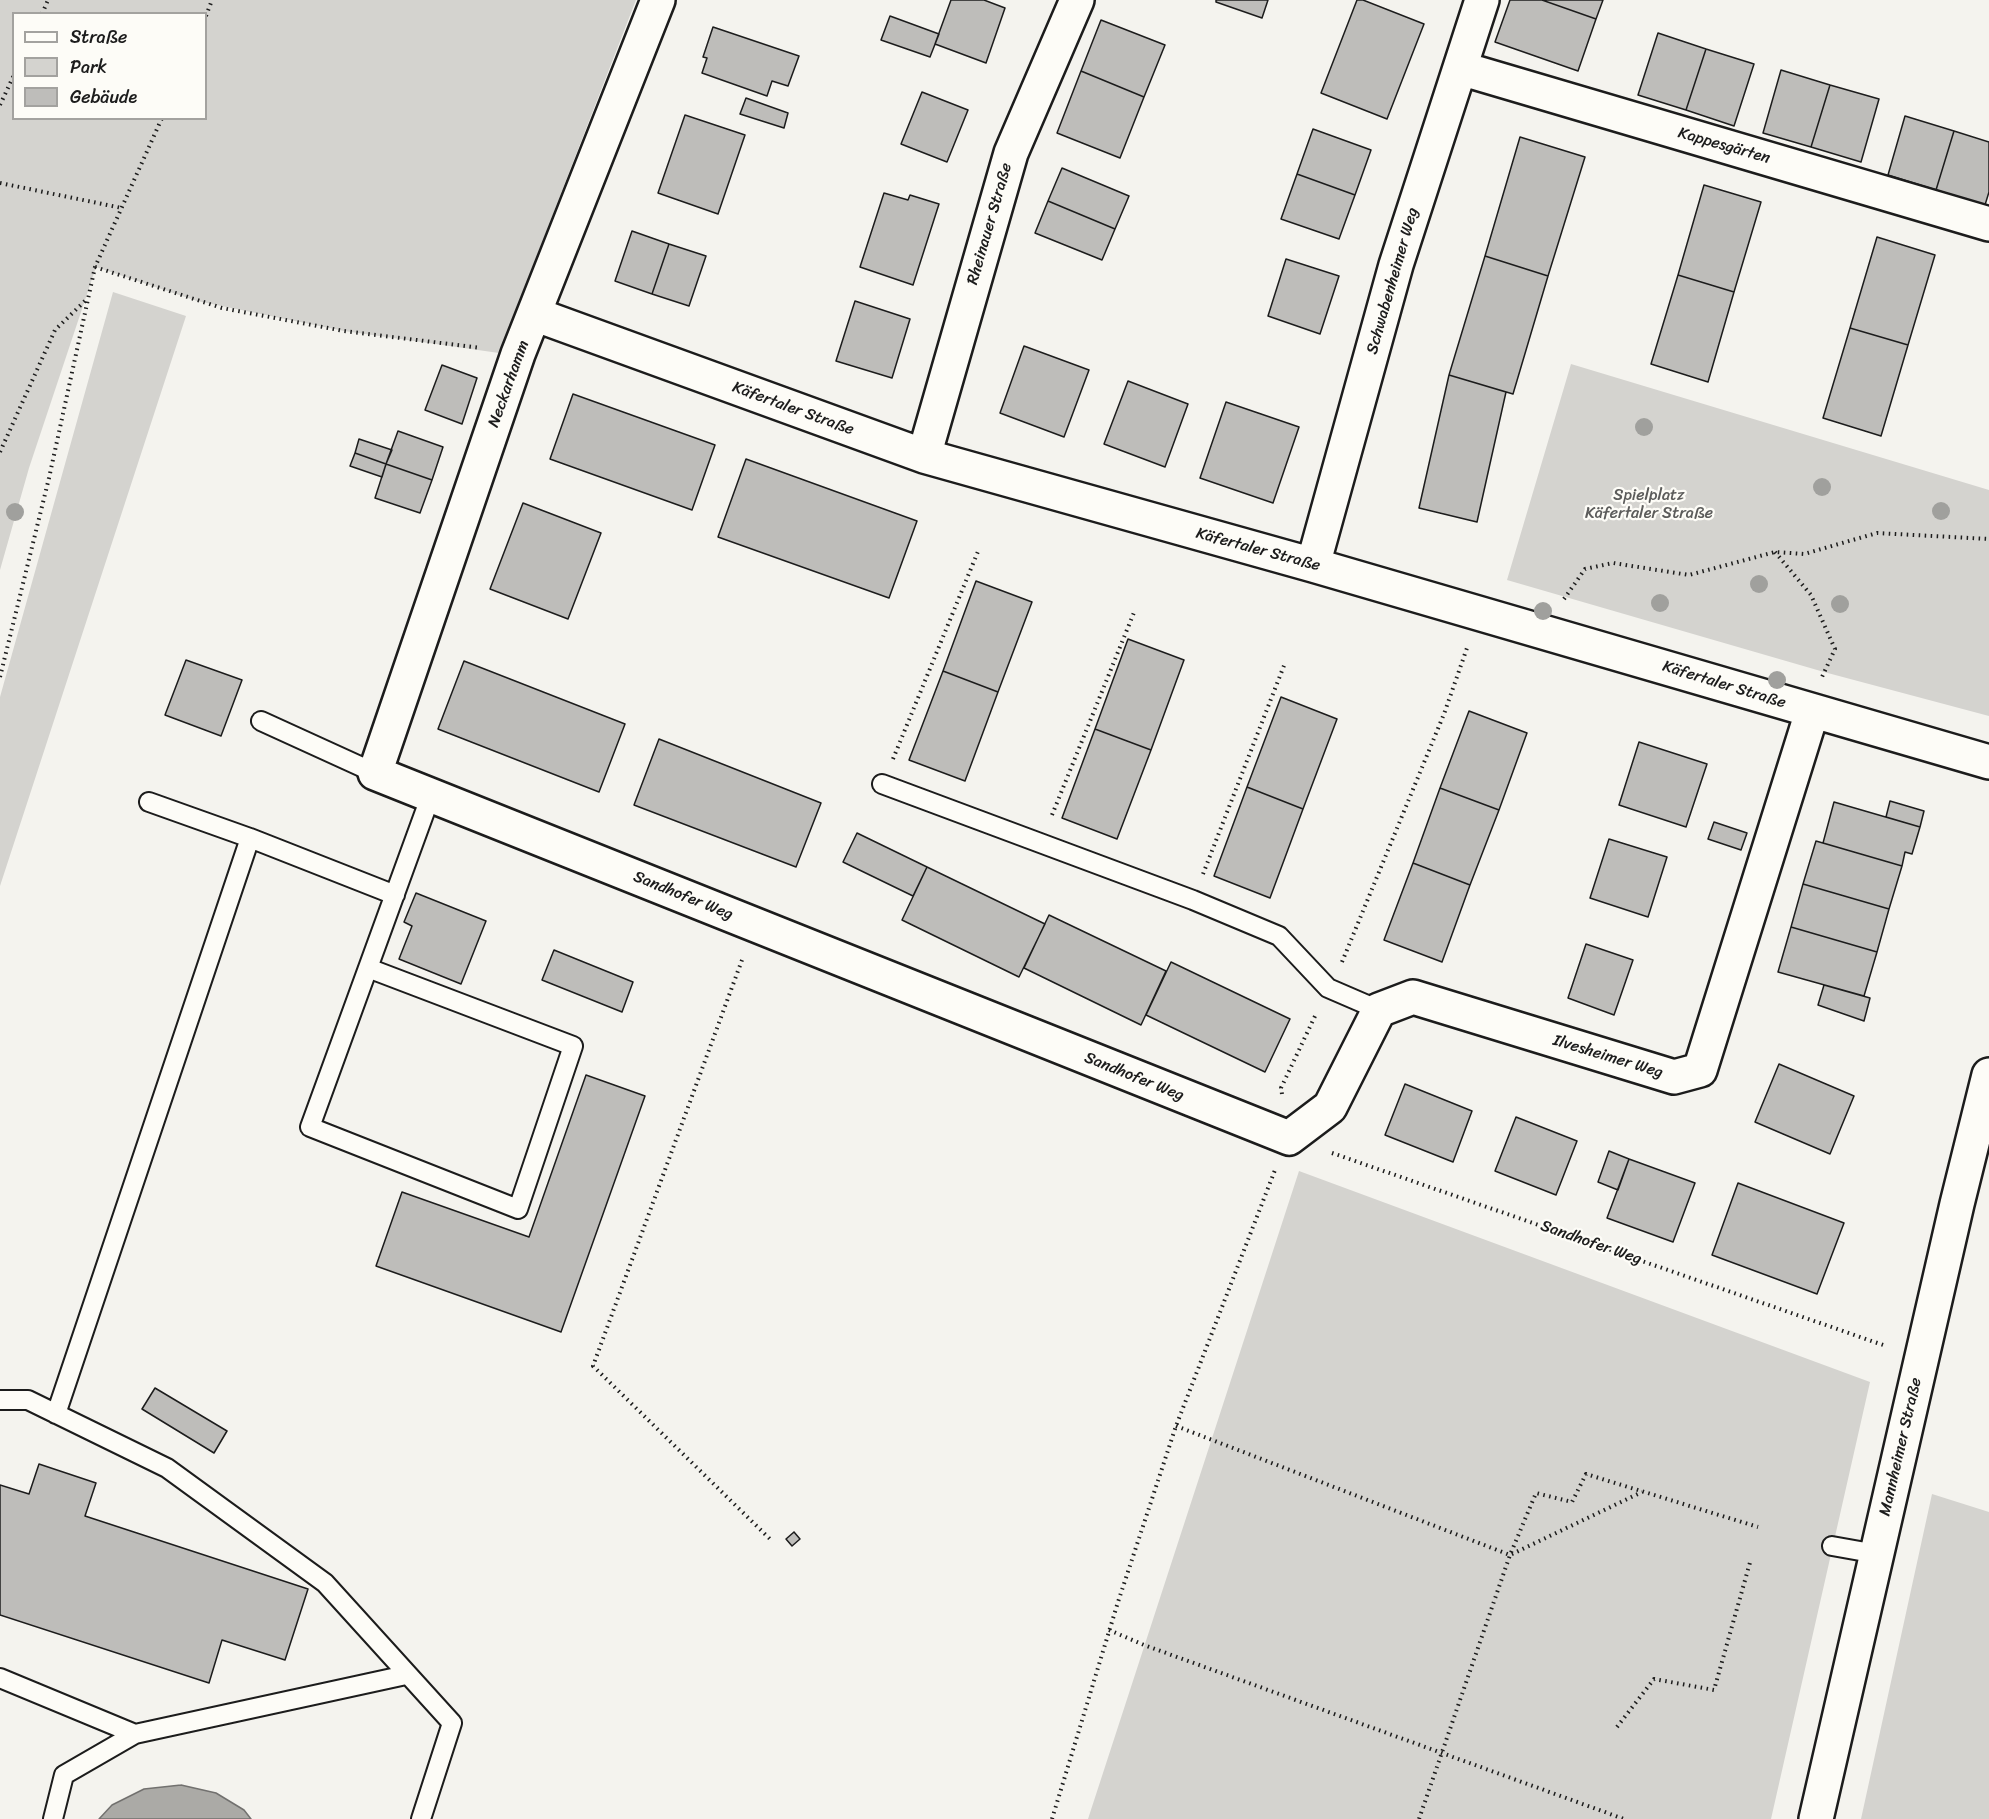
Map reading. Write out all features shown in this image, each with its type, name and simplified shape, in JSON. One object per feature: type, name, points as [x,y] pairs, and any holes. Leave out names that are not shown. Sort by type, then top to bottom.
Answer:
[{"type":"street","name":"Neckarhamm","points":[[375,773],[518,354],[658,0]]},
{"type":"street","name":"Rheinauer Straße","points":[[924,456],[1011,153],[1077,0]]},
{"type":"street","name":"Schwabenheimer Weg","points":[[1313,564],[1396,266],[1482,0]]},
{"type":"street","name":"Kappesgärten","points":[[1460,68],[1989,224]]},
{"type":"street","name":"Käfertaler Straße","points":[[534,314],[924,456],[1313,564],[1989,762]]},
{"type":"street","name":"Ilvesheimer Weg","points":[[1379,1010],[1413,997],[1674,1077],[1700,1070],[1812,712]]},
{"type":"street","name":"Sandhofer Weg","points":[[375,773],[1289,1138]]},
{"type":"street","points":[[1289,1138],[1330,1107],[1379,1010]]},
{"type":"street","name":"Mannheimer Straße","points":[[1816,1819],[1989,1075]]},
{"type":"lane","points":[[261,721],[375,773]]},
{"type":"lane","points":[[882,784],[1192,900],[1279,936],[1328,988],[1379,1010]]},
{"type":"lane","points":[[368,968],[573,1046],[518,1209],[310,1127],[431,795]]},
{"type":"lane","points":[[148,802],[250,838],[395,895]]},
{"type":"lane","points":[[56,1414],[250,838]]},
{"type":"lane","points":[[0,1400],[28,1400],[166,1468],[325,1583],[406,1675],[452,1723],[420,1819]]},
{"type":"lane","points":[[1832,1546],[1877,1554]]},
{"type":"lane","points":[[53,1819],[64,1775],[135,1734],[406,1675]]},
{"type":"lane","points":[[0,1678],[135,1734]]},
{"type":"path","points":[[0,105],[12,79]]},
{"type":"path","points":[[0,678],[49,478],[95,267],[161,120]]},
{"type":"path","points":[[0,183],[122,208]]},
{"type":"path","points":[[95,267],[222,308],[344,331],[464,346]]},
{"type":"path","points":[[0,452],[55,330],[88,298]]},
{"type":"path","points":[[1551,633],[1565,598],[1585,569],[1612,563],[1689,575],[1774,552],[1804,554],[1877,533],[1989,539]]},
{"type":"path","points":[[882,784],[979,549]]},
{"type":"path","points":[[1774,552],[1811,595],[1835,649],[1824,672],[1812,712]]},
{"type":"path","points":[[1040,843],[1135,610]]},
{"type":"path","points":[[1052,1819],[1109,1630],[1176,1426],[1209,1335],[1289,1138],[1281,1088],[1328,988],[1340,969],[1444,714],[1479,612]]},
{"type":"path","points":[[1192,900],[1285,663]]},
{"type":"path","points":[[755,925],[593,1366],[772,1541]]},
{"type":"path","name":"Sandhofer Weg","points":[[1289,1138],[1893,1349]]},
{"type":"path","points":[[1176,1426],[1510,1555],[1642,1492]]},
{"type":"path","points":[[1419,1819],[1510,1555],[1536,1493],[1572,1502],[1586,1474],[1758,1527]]},
{"type":"path","points":[[1617,1727],[1654,1679],[1714,1690],[1751,1559]]},
{"type":"path","points":[[1109,1630],[1441,1754],[1624,1819]]},
{"type":"green space","points":[[0,0],[636,0],[499,353],[344,331],[197,301],[96,267],[29,468],[0,570]]},
{"type":"green space","points":[[113,292],[186,316],[0,886],[0,697]]},
{"type":"green space","name":"Spielplatz Käfertaler Straße","points":[[1571,364],[1989,490],[1989,716],[1824,672],[1507,580]]},
{"type":"green space","points":[[1299,1171],[1870,1382],[1771,1819],[1088,1819]]},
{"type":"green space","points":[[1932,1494],[1989,1512],[1989,1819],[1861,1819]]},
{"type":"shaded area","points":[[181,1785],[216,1793],[244,1810],[251,1819],[99,1819],[112,1805],[144,1789]]},
{"type":"building","points":[[951,0],[984,0],[1005,8],[986,63],[935,44]]},
{"type":"building","points":[[1216,0],[1268,0],[1262,18],[1216,2]]},
{"type":"building","points":[[1357,0],[1363,0],[1424,24],[1387,119],[1321,93]]},
{"type":"building","points":[[1510,0],[1542,0],[1596,19],[1578,71],[1495,42]]},
{"type":"building","points":[[1542,0],[1603,0],[1596,19]]},
{"type":"building","points":[[890,16],[939,34],[930,57],[881,40]]},
{"type":"building","points":[[1101,20],[1165,45],[1144,97],[1081,71]]},
{"type":"building","points":[[713,27],[799,56],[788,86],[772,81],[767,96],[702,73],[707,58],[703,57]]},
{"type":"building","points":[[1658,33],[1706,49],[1686,110],[1638,95]]},
{"type":"building","points":[[1706,49],[1754,64],[1734,126],[1686,110]]},
{"type":"building","points":[[1781,70],[1830,85],[1811,147],[1763,133]]},
{"type":"building","points":[[1081,71],[1144,97],[1120,158],[1057,133]]},
{"type":"building","points":[[1830,85],[1879,99],[1861,162],[1811,147]]},
{"type":"building","points":[[922,92],[968,110],[947,162],[901,144]]},
{"type":"building","points":[[746,98],[788,113],[784,128],[740,114]]},
{"type":"building","points":[[685,115],[745,135],[718,214],[658,193]]},
{"type":"building","points":[[1905,116],[1954,131],[1936,190],[1888,175]]},
{"type":"building","points":[[1313,129],[1371,150],[1355,195],[1297,174]]},
{"type":"building","points":[[1954,131],[1989,142],[1989,192],[1985,205],[1936,190]]},
{"type":"building","points":[[1520,137],[1585,157],[1548,276],[1485,256]]},
{"type":"building","points":[[1062,168],[1129,196],[1115,229],[1048,201]]},
{"type":"building","points":[[1297,174],[1355,195],[1339,239],[1281,219]]},
{"type":"building","points":[[1704,185],[1761,202],[1734,292],[1678,275]]},
{"type":"building","points":[[884,193],[908,200],[910,195],[939,204],[913,285],[860,267]]},
{"type":"building","points":[[1048,201],[1115,229],[1102,260],[1035,233]]},
{"type":"building","points":[[632,231],[669,244],[652,294],[615,281]]},
{"type":"building","points":[[1877,237],[1935,255],[1908,345],[1850,328]]},
{"type":"building","points":[[669,244],[706,256],[689,306],[652,294]]},
{"type":"building","points":[[1485,256],[1548,276],[1513,394],[1449,375]]},
{"type":"building","points":[[1286,259],[1339,276],[1320,334],[1268,316]]},
{"type":"building","points":[[1678,275],[1734,292],[1708,382],[1651,364]]},
{"type":"building","points":[[855,301],[910,319],[892,378],[836,361]]},
{"type":"building","points":[[1850,328],[1908,345],[1881,436],[1823,418]]},
{"type":"building","points":[[1024,346],[1089,370],[1064,437],[1000,413]]},
{"type":"building","points":[[442,365],[477,378],[462,424],[425,410]]},
{"type":"building","points":[[1449,375],[1506,392],[1477,522],[1419,508]]},
{"type":"building","points":[[1128,381],[1188,404],[1165,467],[1104,444]]},
{"type":"building","points":[[573,394],[715,445],[692,510],[550,459]]},
{"type":"building","points":[[1226,402],[1299,427],[1273,503],[1200,478]]},
{"type":"building","points":[[398,431],[443,447],[432,480],[386,464]]},
{"type":"building","points":[[359,439],[392,450],[386,464],[355,453]]},
{"type":"building","points":[[355,453],[386,464],[382,477],[350,466]]},
{"type":"building","points":[[746,459],[917,521],[889,598],[718,537]]},
{"type":"building","points":[[386,464],[432,480],[420,513],[375,498]]},
{"type":"building","points":[[523,503],[601,533],[568,619],[490,589]]},
{"type":"building","points":[[976,581],[1032,602],[998,692],[943,671]]},
{"type":"building","points":[[1128,639],[1184,660],[1151,750],[1095,729]]},
{"type":"building","points":[[186,660],[242,680],[221,736],[165,715]]},
{"type":"building","points":[[464,661],[625,724],[599,792],[438,729]]},
{"type":"building","points":[[943,671],[998,692],[965,781],[909,760]]},
{"type":"building","points":[[1281,697],[1337,719],[1303,809],[1247,787]]},
{"type":"building","points":[[1469,711],[1527,733],[1499,810],[1440,788]]},
{"type":"building","points":[[1095,729],[1151,750],[1117,839],[1062,818]]},
{"type":"building","points":[[659,739],[821,803],[796,867],[634,805]]},
{"type":"building","points":[[1639,742],[1707,764],[1686,827],[1619,805]]},
{"type":"building","points":[[1247,787],[1303,809],[1270,898],[1214,876]]},
{"type":"building","points":[[1440,788],[1499,810],[1470,885],[1413,863]]},
{"type":"building","points":[[1890,801],[1924,811],[1920,827],[1886,817]]},
{"type":"building","points":[[1834,802],[1920,827],[1912,854],[1905,852],[1902,866],[1823,843]]},
{"type":"building","points":[[1714,822],[1747,833],[1741,850],[1708,839]]},
{"type":"building","points":[[857,833],[927,867],[913,896],[843,862]]},
{"type":"building","points":[[1609,839],[1667,857],[1648,917],[1590,898]]},
{"type":"building","points":[[1816,841],[1902,866],[1889,909],[1803,884]]},
{"type":"building","points":[[1413,863],[1470,885],[1442,962],[1384,940]]},
{"type":"building","points":[[927,867],[1045,924],[1019,977],[902,920]]},
{"type":"building","points":[[1803,884],[1889,909],[1877,952],[1791,927]]},
{"type":"building","points":[[416,893],[486,921],[461,984],[399,959],[412,926],[404,922]]},
{"type":"building","points":[[1049,915],[1166,971],[1141,1025],[1024,968]]},
{"type":"building","points":[[1791,927],[1877,952],[1864,996],[1778,972]]},
{"type":"building","points":[[1586,944],[1633,960],[1614,1015],[1568,998]]},
{"type":"building","points":[[554,950],[633,982],[622,1012],[542,980]]},
{"type":"building","points":[[1171,962],[1290,1019],[1265,1072],[1146,1015]]},
{"type":"building","points":[[1824,985],[1870,998],[1864,1021],[1818,1005]]},
{"type":"building","points":[[1779,1064],[1854,1096],[1830,1154],[1755,1122]]},
{"type":"building","points":[[586,1075],[645,1096],[561,1332],[376,1266],[402,1192],[529,1237]]},
{"type":"building","points":[[1405,1084],[1472,1111],[1453,1162],[1385,1135]]},
{"type":"building","points":[[1516,1117],[1577,1141],[1556,1195],[1495,1171]]},
{"type":"building","points":[[1609,1151],[1629,1159],[1618,1190],[1598,1182]]},
{"type":"building","points":[[1629,1159],[1695,1183],[1673,1242],[1607,1218]]},
{"type":"building","points":[[1738,1183],[1844,1223],[1817,1294],[1712,1255]]},
{"type":"building","points":[[155,1388],[227,1431],[214,1453],[142,1409]]},
{"type":"building","points":[[39,1464],[96,1483],[85,1516],[308,1589],[285,1660],[222,1640],[209,1683],[0,1615],[0,1485],[29,1494]]},
{"type":"building","points":[[794,1532],[800,1539],[792,1546],[786,1539]]}]
